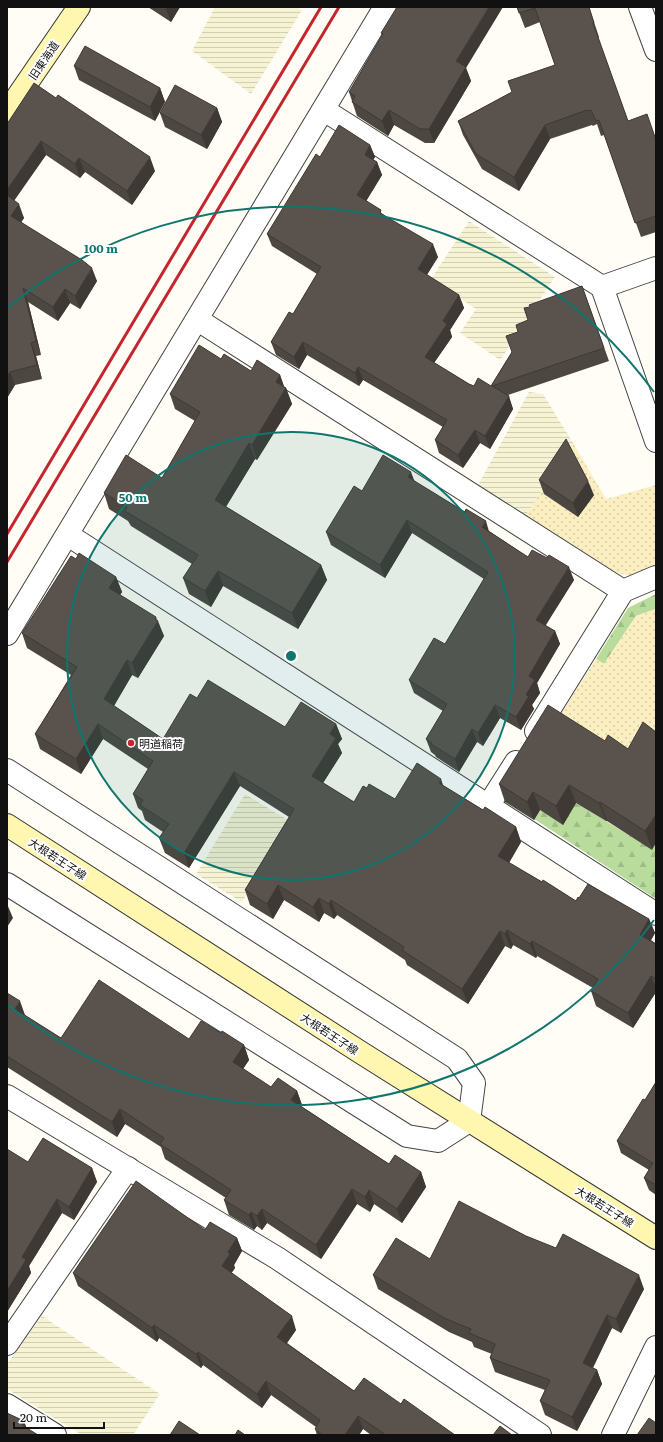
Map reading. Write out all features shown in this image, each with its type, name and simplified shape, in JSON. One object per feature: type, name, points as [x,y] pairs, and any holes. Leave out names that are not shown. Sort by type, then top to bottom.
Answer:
[{"type":"street","name":"旧東海道","points":[[7,112],[79,7]]},
{"type":"street","points":[[7,634],[198,320],[385,7]]},
{"type":"street","points":[[640,7],[656,50]]},
{"type":"street","points":[[324,110],[602,287],[656,441]]},
{"type":"street","points":[[602,287],[656,268]]},
{"type":"street","points":[[198,320],[623,591]]},
{"type":"street","points":[[68,535],[656,914]]},
{"type":"street","points":[[488,806],[623,591],[656,577]]},
{"type":"street","points":[[7,770],[457,1059],[474,1083],[469,1121],[438,1141],[407,1136],[7,884]]},
{"type":"street","name":"大根若王子線","points":[[7,825],[469,1121],[656,1238]]},
{"type":"street","points":[[7,1096],[278,1258],[540,1435]]},
{"type":"street","points":[[7,1344],[128,1168]]},
{"type":"street","points":[[613,1435],[656,1347]]},
{"type":"street","points":[[7,1405],[55,1435]]},
{"type":"shaded area","points":[[215,7],[296,7],[302,10],[251,94],[192,51]]},
{"type":"shaded area","points":[[469,221],[555,277],[500,360],[460,333],[476,309],[431,279]]},
{"type":"shaded area","points":[[529,392],[543,394],[573,443],[526,515],[478,485]]},
{"type":"shaded area","points":[[245,794],[291,822],[242,902],[196,874]]},
{"type":"shaded area","points":[[42,1316],[160,1394],[133,1435],[82,1435],[7,1389],[7,1364]]},
{"type":"green space","points":[[656,594],[656,609],[636,616],[604,664],[596,659],[628,608]]},
{"type":"green space","points":[[510,792],[563,824],[576,803],[652,849],[656,843],[656,899],[513,805]]},
{"type":"sand","points":[[573,443],[606,499],[656,485],[656,566],[631,576],[617,573],[526,515]]},
{"type":"sand","points":[[656,609],[656,745],[614,825],[606,821],[637,768],[615,754],[582,807],[576,803],[555,723],[596,659],[604,664],[636,616]]},
{"type":"building","points":[[397,7],[489,7],[456,61],[466,67],[429,129],[420,129],[389,110],[382,121],[352,102],[355,96],[349,92]]},
{"type":"building","points":[[517,7],[589,7],[593,23],[628,121],[647,114],[656,140],[656,216],[635,223],[599,120],[596,121],[591,110],[587,110],[545,125],[514,177],[476,154],[458,121],[512,92],[508,81],[555,65],[535,8],[519,13]]},
{"type":"building","points":[[85,46],[160,88],[150,107],[74,66]]},
{"type":"building","points":[[34,83],[56,98],[58,95],[150,157],[127,191],[79,158],[75,164],[41,141],[7,190],[7,124]]},
{"type":"building","points":[[175,85],[217,108],[201,135],[160,113]]},
{"type":"building","points":[[339,125],[370,145],[365,155],[377,162],[357,195],[381,210],[380,213],[433,244],[418,269],[459,295],[443,321],[447,324],[425,357],[469,384],[474,386],[478,378],[491,386],[512,352],[506,336],[518,332],[516,325],[528,320],[524,308],[582,286],[604,348],[492,386],[509,396],[485,436],[475,430],[458,455],[435,440],[447,420],[358,367],[355,373],[303,342],[294,357],[271,342],[289,312],[293,314],[321,267],[267,234],[316,154],[320,157]]},
{"type":"building","points":[[7,195],[19,204],[11,216],[82,260],[92,268],[75,296],[65,289],[53,307],[23,288],[36,341],[31,343],[37,365],[10,372],[7,377]]},
{"type":"building","points":[[199,345],[221,359],[224,354],[251,371],[257,360],[280,375],[276,382],[286,388],[252,445],[249,443],[215,500],[321,565],[292,613],[218,571],[205,591],[183,578],[198,555],[125,511],[127,507],[104,493],[126,455],[162,478],[200,412],[170,394]]},
{"type":"building","points":[[566,439],[588,481],[573,503],[539,480]]},
{"type":"building","points":[[383,455],[411,472],[408,477],[465,512],[466,509],[486,521],[482,527],[528,557],[532,550],[547,558],[549,555],[569,567],[536,620],[555,631],[529,676],[535,680],[526,695],[529,696],[516,717],[495,705],[478,733],[472,729],[455,759],[431,744],[432,743],[426,739],[447,704],[409,680],[434,638],[445,644],[488,572],[407,520],[380,565],[326,532],[354,486],[362,491]]},
{"type":"building","points":[[79,553],[116,577],[109,588],[156,617],[155,619],[158,621],[132,663],[127,660],[104,699],[163,739],[190,694],[197,698],[208,680],[285,727],[301,702],[336,724],[330,734],[336,738],[312,776],[354,802],[363,786],[367,788],[369,784],[395,799],[417,763],[441,779],[439,783],[483,810],[485,807],[516,827],[498,856],[542,882],[543,880],[576,901],[588,884],[649,919],[640,935],[656,944],[656,979],[651,976],[628,1013],[591,991],[598,979],[532,941],[530,944],[507,930],[505,934],[500,931],[462,989],[402,950],[404,947],[331,900],[329,904],[319,898],[313,907],[278,885],[267,904],[245,890],[294,809],[234,772],[184,853],[159,838],[169,824],[140,805],[143,800],[133,794],[153,761],[98,724],[76,759],[35,734],[77,667],[22,633],[71,556],[76,559]]},
{"type":"building","points":[[548,705],[605,741],[608,735],[628,749],[643,722],[656,732],[656,814],[645,831],[600,802],[599,803],[569,785],[556,806],[533,792],[527,802],[499,784]]},
{"type":"building","points":[[99,980],[189,1039],[201,1021],[221,1033],[222,1031],[244,1045],[233,1062],[271,1087],[278,1078],[297,1091],[291,1100],[389,1164],[395,1155],[421,1172],[397,1209],[369,1190],[365,1197],[352,1189],[316,1245],[262,1209],[257,1216],[251,1212],[249,1215],[224,1200],[231,1190],[160,1144],[164,1138],[120,1109],[112,1122],[7,1056],[7,993],[20,1001],[15,1009],[61,1038]]},
{"type":"building","points":[[656,1082],[656,1185],[644,1178],[653,1163],[617,1141],[643,1099],[645,1100]]},
{"type":"building","points":[[43,1138],[92,1168],[69,1207],[57,1199],[22,1257],[26,1260],[7,1291],[7,1149],[28,1162]]},
{"type":"building","points":[[136,1181],[205,1230],[210,1222],[237,1238],[228,1252],[230,1254],[222,1266],[292,1316],[277,1337],[354,1391],[364,1378],[401,1404],[404,1399],[455,1435],[386,1435],[358,1416],[345,1435],[323,1435],[315,1429],[320,1420],[266,1381],[257,1394],[198,1352],[196,1354],[154,1325],[152,1328],[73,1273]]},
{"type":"building","points":[[459,1201],[526,1236],[556,1248],[563,1234],[639,1275],[616,1319],[607,1315],[583,1363],[597,1370],[572,1417],[540,1401],[550,1380],[490,1358],[495,1344],[469,1333],[471,1329],[444,1318],[373,1275],[396,1238],[430,1259]]},
{"type":"building","points":[[7,1413],[24,1421],[22,1425],[38,1435],[7,1435]]},
{"type":"building","points":[[649,1418],[656,1423],[656,1435],[637,1435]]},
{"type":"building","points":[[179,1421],[200,1435],[170,1435]]},
{"type":"building","points":[[500,1426],[512,1435],[493,1435]]},
{"type":"building","points":[[238,1430],[245,1435],[235,1435]]},
{"type":"railway","points":[[7,534],[321,7]]},
{"type":"railway","points":[[7,562],[339,7]]},
{"type":"place","name":"明道稲荷","points":[[131,743]]}]
